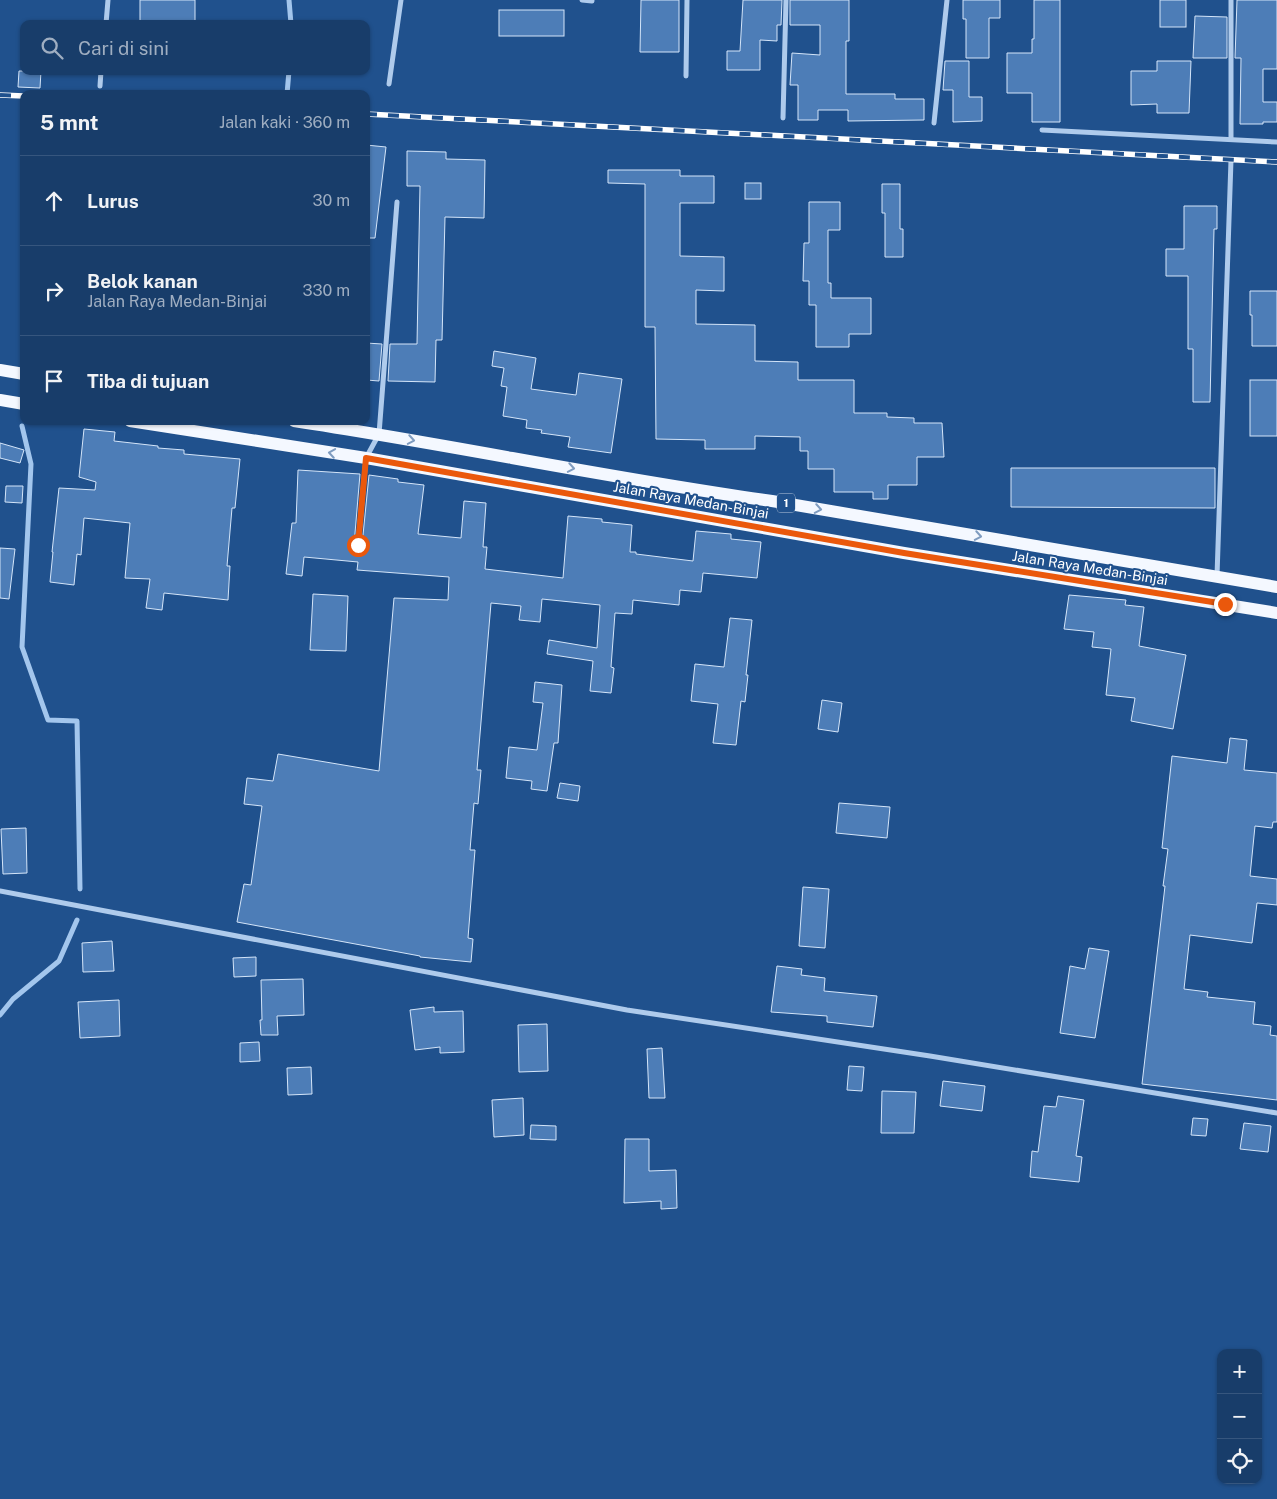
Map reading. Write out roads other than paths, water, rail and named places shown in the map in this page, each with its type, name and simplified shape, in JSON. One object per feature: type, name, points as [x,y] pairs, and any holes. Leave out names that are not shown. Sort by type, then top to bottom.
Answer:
[{"type":"main road","points":[[0,370],[20,373]]},
{"type":"main road","points":[[0,400],[20,403]]},
{"type":"main road","name":"Jalan Raya Medan-Binjai","points":[[156,425],[366,458],[904,553],[1277,613]]},
{"type":"main road","name":"Jalan Raya Medan-Binjai","points":[[320,425],[1277,587]]},
{"type":"street","points":[[106,20],[108,0]]},
{"type":"street","points":[[389,84],[401,0]]},
{"type":"street","points":[[582,0],[592,1]]},
{"type":"street","points":[[686,76],[687,0]]},
{"type":"street","points":[[783,118],[786,0]]},
{"type":"street","points":[[934,123],[947,0]]},
{"type":"street","points":[[1231,0],[1232,139]]},
{"type":"street","points":[[100,86],[101,75]]},
{"type":"street","points":[[1042,130],[1277,142]]},
{"type":"street","points":[[1217,577],[1231,160]]},
{"type":"street","points":[[358,545],[366,458],[379,434],[397,202]]},
{"type":"street","points":[[0,891],[627,1010],[930,1056],[1277,1113]]},
{"type":"waterway","points":[[289,0],[291,20]]},
{"type":"waterway","points":[[287,90],[289,75]]},
{"type":"waterway","points":[[22,426],[31,464],[22,647],[48,720],[77,721],[80,889]]},
{"type":"waterway","points":[[0,1015],[13,999],[59,961],[77,920]]},
{"type":"railway","points":[[0,95],[20,96]]},
{"type":"railway","points":[[370,114],[1277,162]]}]
